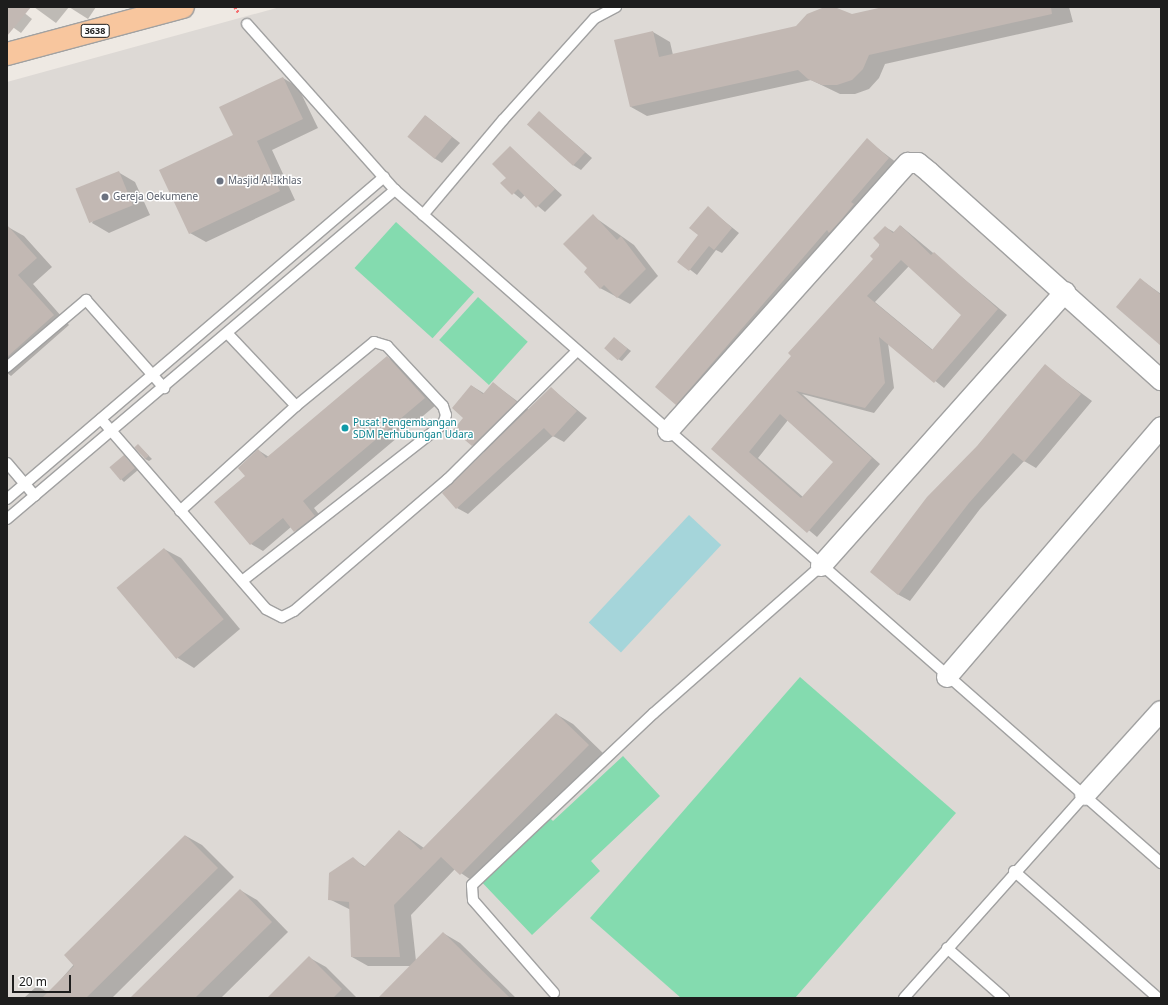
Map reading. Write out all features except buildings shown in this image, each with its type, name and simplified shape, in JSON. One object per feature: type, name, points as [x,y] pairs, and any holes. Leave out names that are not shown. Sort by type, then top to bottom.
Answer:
[{"type":"main road","name":"3638","points":[[7,54],[183,7]]},
{"type":"street","points":[[668,431],[908,163],[918,163],[929,172],[1065,292],[1161,380]]},
{"type":"street","points":[[821,566],[1065,292]]},
{"type":"street","points":[[947,677],[1161,427]]},
{"type":"street","points":[[1085,795],[1161,711]]},
{"type":"lane","points":[[423,215],[595,18],[616,7]]},
{"type":"lane","points":[[247,24],[395,190],[947,677],[1085,795],[1161,863]]},
{"type":"lane","points":[[7,499],[384,177]]},
{"type":"lane","points":[[7,519],[112,433],[395,190]]},
{"type":"lane","points":[[7,367],[86,300],[164,388]]},
{"type":"lane","points":[[228,334],[296,406]]},
{"type":"lane","points":[[180,511],[296,406],[374,342],[381,342],[443,406],[446,415],[443,424],[243,580]]},
{"type":"lane","points":[[101,419],[180,511],[275,616],[294,611],[448,479],[577,351]]},
{"type":"lane","points":[[7,463],[35,496]]},
{"type":"lane","points":[[554,993],[474,900],[472,885],[643,723],[821,566]]},
{"type":"lane","points":[[904,998],[1014,871],[1085,795]]},
{"type":"lane","points":[[1014,871],[1158,998]]},
{"type":"lane","points":[[947,948],[1004,998]]},
{"type":"shaded area","points":[[280,7],[1161,7],[1161,998],[7,998],[7,82]]},
{"type":"green space","points":[[396,222],[474,292],[433,338],[355,268]]},
{"type":"green space","points":[[478,297],[528,342],[489,385],[439,340]]},
{"type":"green space","points":[[800,677],[956,813],[795,998],[681,998],[590,918]]},
{"type":"green space","points":[[623,756],[660,796],[591,861],[600,871],[532,935],[475,875],[543,811],[553,821]]},
{"type":"water","points":[[689,515],[721,545],[621,653],[589,623]]},
{"type":"place","name":"Masjid Al-Ikhlas","points":[[220,181]]},
{"type":"place","name":"Gereja Oekumene","points":[[105,197]]},
{"type":"place","name":"Pusat Pengembangan SDM Perhubungan Udara","points":[[345,428]]}]
